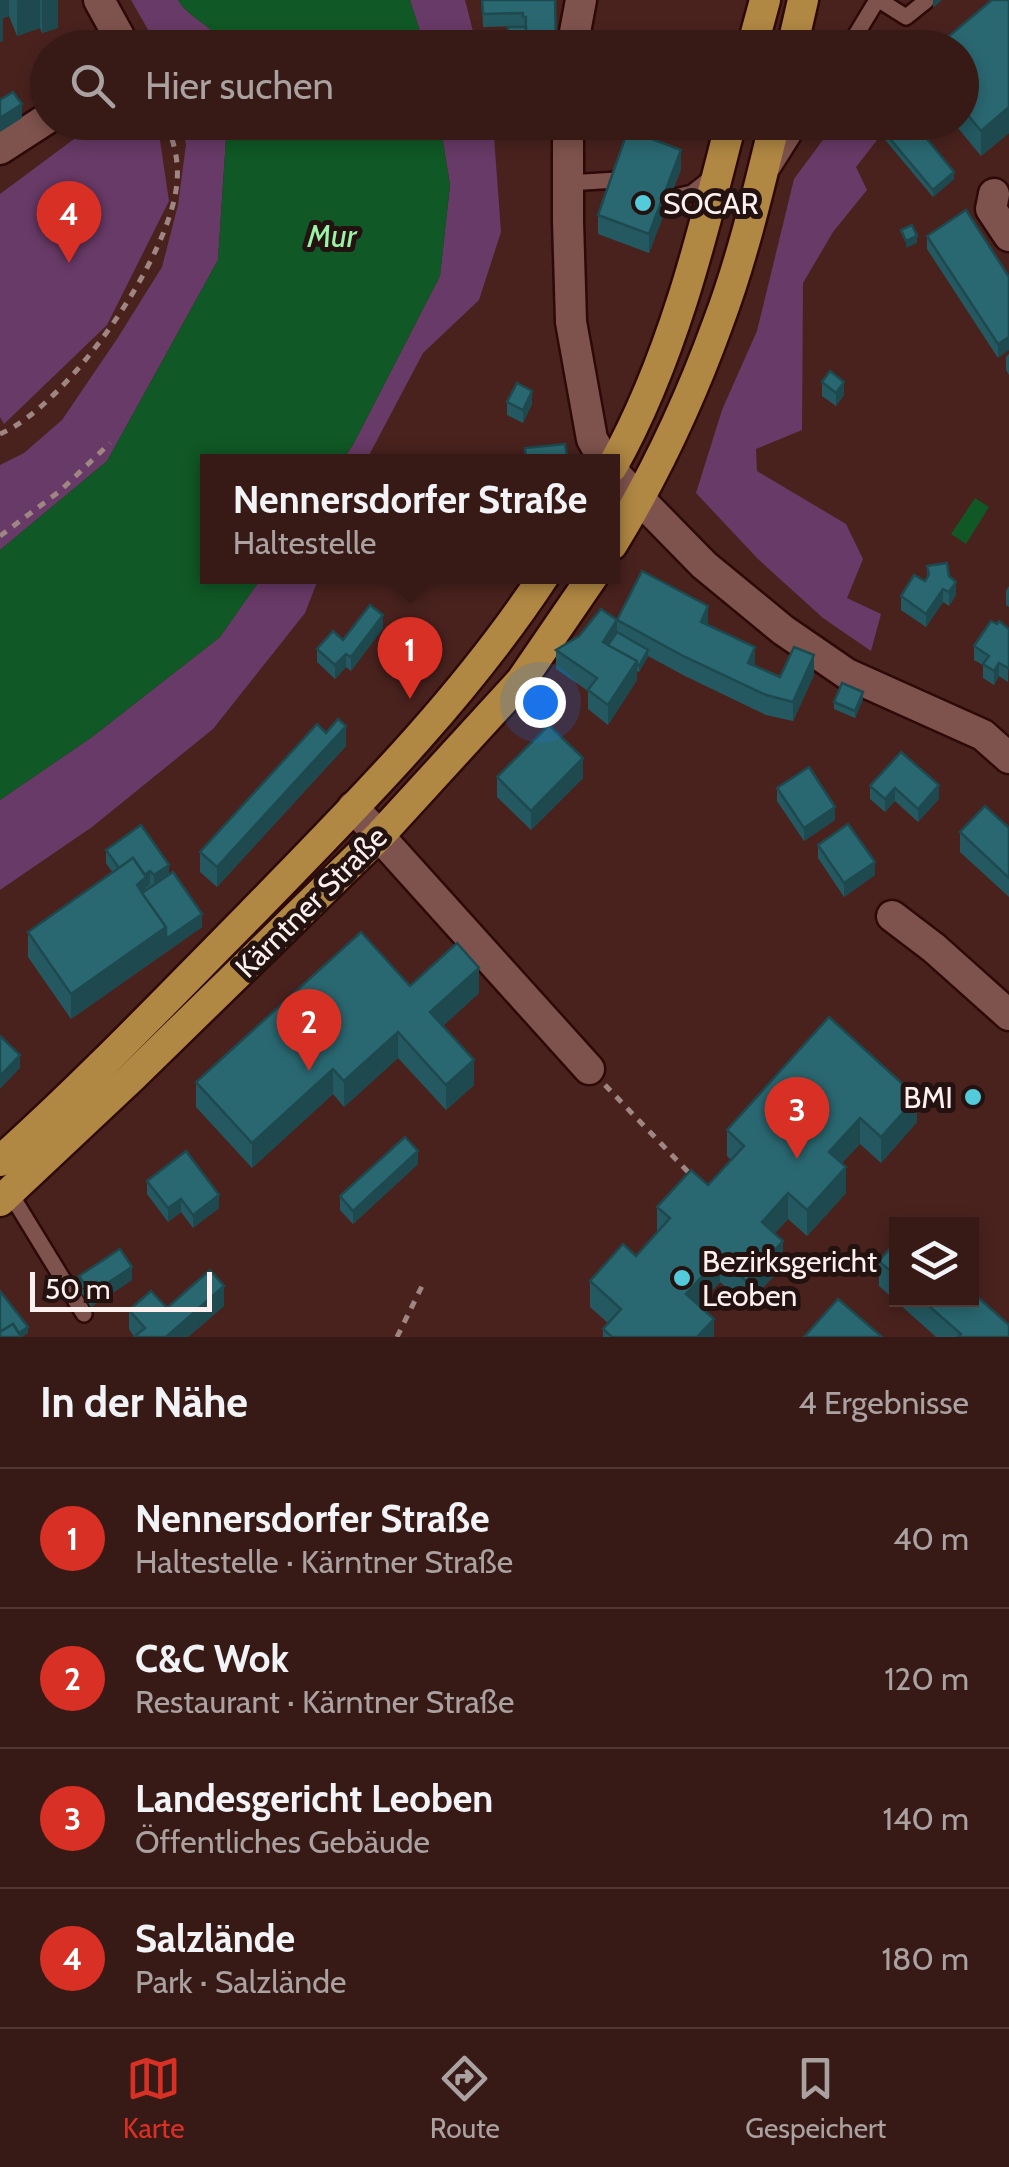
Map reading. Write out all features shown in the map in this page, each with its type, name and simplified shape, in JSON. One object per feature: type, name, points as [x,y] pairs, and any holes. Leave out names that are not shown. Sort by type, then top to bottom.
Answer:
[{"type":"main road","points":[[757,30],[765,0]]},
{"type":"main road","points":[[796,30],[803,0]]},
{"type":"main road","points":[[620,454],[637,423],[682,299],[726,140]]},
{"type":"main road","points":[[620,532],[680,416],[720,320],[770,140]]},
{"type":"main road","name":"Kärntner Straße","points":[[0,1160],[110,1057],[353,807],[440,713],[514,622],[539,584]]},
{"type":"main road","name":"Kärntner Straße","points":[[5,1197],[380,836],[521,680],[587,584]]},
{"type":"street","points":[[99,0],[115,30]]},
{"type":"street","points":[[575,30],[581,0]]},
{"type":"street","points":[[0,148],[30,129]]},
{"type":"street","points":[[568,140],[571,322],[592,439],[600,454]]},
{"type":"street","points":[[994,194],[991,209],[1009,236]]},
{"type":"street","points":[[620,477],[704,565],[783,630],[848,674],[983,735],[1009,758]]},
{"type":"street","points":[[353,807],[589,1068]]},
{"type":"street","points":[[892,916],[1009,1015]]},
{"type":"lane","points":[[859,30],[878,0],[906,17],[926,0]]},
{"type":"lane","points":[[760,182],[791,140]]},
{"type":"lane","points":[[670,198],[697,191],[718,172]]},
{"type":"lane","points":[[568,183],[617,180]]},
{"type":"lane","points":[[5,1197],[84,1314]]},
{"type":"path","points":[[0,434],[19,426],[80,366],[142,280],[171,214],[177,183],[173,140]]},
{"type":"path","points":[[0,536],[60,492],[110,442]]},
{"type":"path","points":[[589,1068],[701,1185]]},
{"type":"path","points":[[398,1337],[425,1280]]},
{"type":"shaded area","points":[[131,0],[178,0],[210,30],[148,30]]},
{"type":"shaded area","points":[[410,0],[465,0],[473,30],[420,30]]},
{"type":"shaded area","points":[[73,140],[160,140],[169,201],[107,325],[4,424],[0,417],[0,194]]},
{"type":"shaded area","points":[[185,140],[226,140],[218,260],[107,461],[0,550],[0,465],[24,453],[62,420],[162,267],[178,205]]},
{"type":"shaded area","points":[[443,140],[494,140],[501,232],[479,300],[423,353],[370,454],[347,454],[440,276],[450,185]]},
{"type":"shaded area","points":[[823,140],[877,140],[856,167],[867,190],[833,232],[803,283],[802,430],[756,449],[757,471],[846,524],[863,559],[847,598],[881,614],[871,651],[823,618],[758,559],[696,493],[722,410],[757,331],[794,179]]},
{"type":"shaded area","points":[[257,584],[316,584],[305,613],[213,729],[92,827],[0,890],[0,800],[92,737],[220,637]]},
{"type":"water","points":[[178,0],[410,0],[420,30],[210,30]]},
{"type":"water","name":"Mur","points":[[226,140],[443,140],[450,185],[440,276],[347,454],[200,454],[200,584],[257,584],[220,637],[92,737],[0,800],[0,550],[107,461],[218,260]]},
{"type":"water","points":[[975,498],[989,507],[966,544],[951,534]]},
{"type":"building","points":[[482,0],[555,0],[556,30],[526,30],[523,13],[483,14]]},
{"type":"building","points":[[992,0],[1009,0],[1009,107],[981,131],[979,30],[956,30]]},
{"type":"building","points":[[13,92],[22,104],[0,118],[0,100]]},
{"type":"building","points":[[624,140],[654,140],[681,150],[649,234],[598,215]]},
{"type":"building","points":[[891,140],[928,140],[954,172],[933,190]]},
{"type":"building","points":[[966,210],[1009,277],[1009,337],[998,344],[927,236]]},
{"type":"building","points":[[912,225],[917,236],[906,241],[901,230]]},
{"type":"building","points":[[830,371],[844,382],[836,393],[822,382]]},
{"type":"building","points":[[517,383],[532,391],[523,410],[507,402]]},
{"type":"building","points":[[565,444],[567,454],[525,454],[525,448]]},
{"type":"building","points":[[947,563],[949,576],[956,582],[949,592],[943,589],[926,614],[901,596],[914,575],[925,581],[929,574],[927,566]]},
{"type":"building","points":[[642,571],[708,606],[701,622],[755,647],[748,663],[780,677],[794,647],[814,655],[793,702],[766,695],[617,620]]},
{"type":"building","points":[[370,605],[383,615],[351,657],[346,654],[335,665],[317,649],[333,631],[343,640]]},
{"type":"building","points":[[601,609],[617,620],[603,642],[637,661],[608,705],[588,690],[597,678],[556,650],[579,636]]},
{"type":"building","points":[[991,621],[999,621],[1009,629],[1009,666],[999,663],[994,671],[983,664],[989,656],[974,646]]},
{"type":"building","points":[[617,632],[648,650],[639,666],[637,661],[608,645]]},
{"type":"building","points":[[842,683],[863,692],[855,711],[834,702]]},
{"type":"building","points":[[338,719],[346,726],[217,867],[200,852],[317,724],[326,733]]},
{"type":"building","points":[[549,725],[583,758],[531,811],[497,777]]},
{"type":"building","points":[[901,752],[939,785],[918,809],[895,788],[885,799],[870,786]]},
{"type":"building","points":[[809,767],[835,807],[804,828],[777,788]]},
{"type":"building","points":[[985,806],[1009,828],[1009,878],[960,832]]},
{"type":"building","points":[[848,824],[875,862],[844,883],[818,845]]},
{"type":"building","points":[[141,825],[169,865],[154,875],[150,871],[145,875],[133,858],[119,868],[106,850]]},
{"type":"building","points":[[133,858],[146,877],[137,885],[166,927],[71,994],[28,932]]},
{"type":"building","points":[[173,872],[202,914],[166,939],[166,927],[142,893]]},
{"type":"building","points":[[361,932],[410,986],[457,943],[479,968],[430,1012],[474,1060],[446,1085],[398,1032],[344,1081],[333,1069],[252,1143],[196,1082]]},
{"type":"building","points":[[829,1017],[917,1097],[881,1137],[860,1118],[829,1152],[846,1167],[807,1210],[788,1193],[762,1222],[783,1241],[746,1281],[720,1257],[686,1294],[714,1319],[697,1337],[612,1337],[603,1329],[621,1309],[590,1281],[623,1244],[636,1256],[670,1218],[657,1207],[691,1170],[708,1185],[744,1146],[727,1130]]},
{"type":"building","points":[[0,1036],[20,1055],[0,1076]]},
{"type":"building","points":[[405,1137],[418,1151],[353,1211],[340,1196]]},
{"type":"building","points":[[186,1151],[219,1195],[193,1215],[181,1199],[168,1208],[147,1181]]},
{"type":"building","points":[[120,1249],[132,1267],[91,1294],[79,1276]]},
{"type":"building","points":[[889,1249],[889,1270],[879,1261]]},
{"type":"building","points":[[210,1270],[224,1286],[166,1337],[134,1337],[145,1328],[129,1310],[151,1291],[167,1308]]},
{"type":"building","points":[[0,1291],[28,1327],[19,1333],[13,1324],[0,1332]]},
{"type":"building","points":[[979,1298],[1009,1325],[1009,1337],[958,1337],[961,1334],[930,1307],[979,1307]]},
{"type":"building","points":[[838,1299],[882,1337],[804,1337]]},
{"type":"building","points":[[13,1324],[21,1337],[0,1337],[0,1332]]},
{"type":"place","name":"SOCAR","points":[[643,203]]},
{"type":"place","name":"Salzlände","points":[[69,263]]},
{"type":"place","name":"Nennersdorfer Straße","points":[[410,699]]},
{"type":"place","name":"C&C Wok","points":[[309,1071]]},
{"type":"place","name":"BMI","points":[[973,1097]]},
{"type":"place","name":"Landesgericht Leoben","points":[[797,1159]]},
{"type":"place","name":"Bezirksgericht Leoben","points":[[682,1278]]}]
